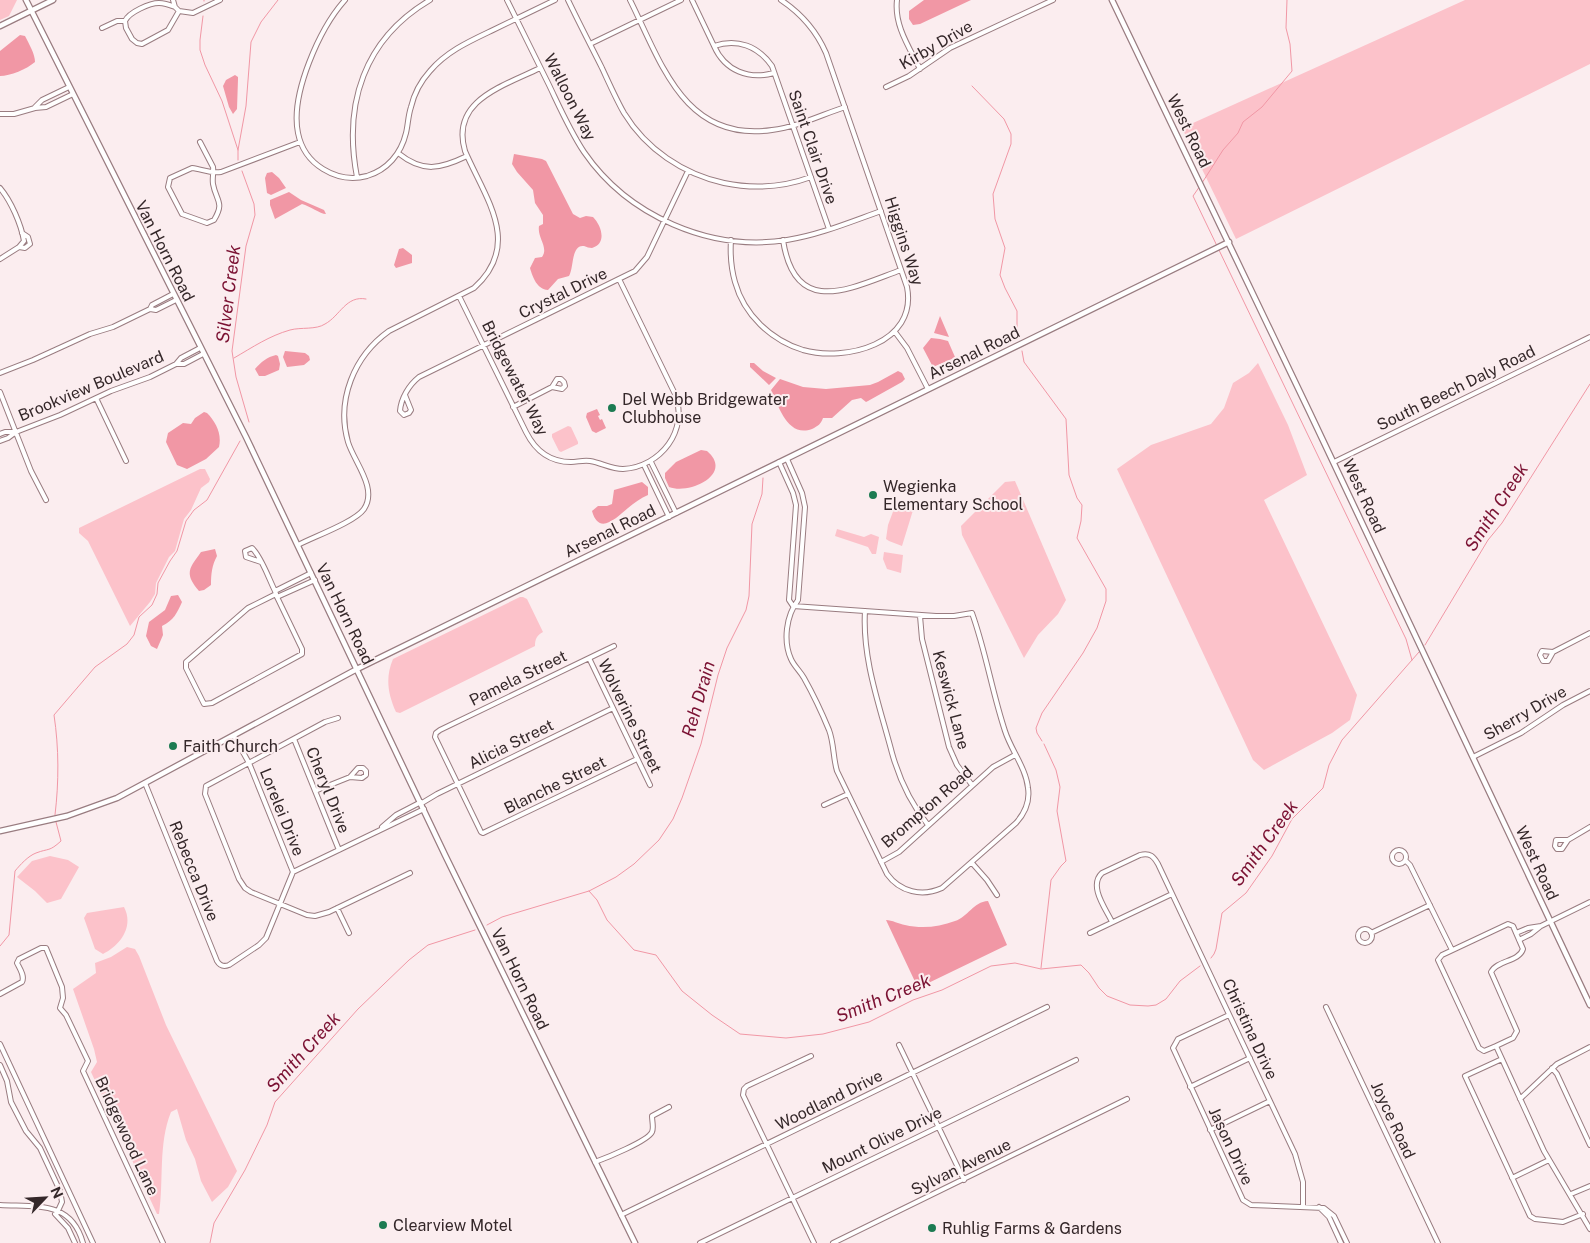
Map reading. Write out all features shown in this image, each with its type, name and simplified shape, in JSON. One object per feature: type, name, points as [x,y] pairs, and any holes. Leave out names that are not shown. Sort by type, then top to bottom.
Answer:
[{"type":"street","name":"Van Horn Road","points":[[26,0],[246,436],[421,803],[635,1243]]},
{"type":"street","points":[[0,26],[53,0]]},
{"type":"street","points":[[173,0],[175,7]]},
{"type":"street","points":[[180,11],[168,30],[142,44],[132,39],[126,28],[125,21],[130,15],[154,4],[164,3],[180,11],[193,13],[220,0]]},
{"type":"street","points":[[356,178],[352,152],[352,126],[355,101],[364,75],[379,47],[392,30],[408,15],[430,0]]},
{"type":"street","name":"Walloon Way","points":[[507,0],[574,136],[596,167],[638,205],[665,220],[694,232],[731,240],[759,242],[800,237],[881,211]]},
{"type":"street","points":[[342,1],[321,36],[310,61],[297,114],[297,131],[300,142],[312,160],[322,168],[338,176],[356,178],[367,176],[382,169],[398,153],[405,139],[408,116],[414,96],[431,70],[441,59],[458,47],[555,0]]},
{"type":"street","points":[[568,0],[620,106],[634,127],[661,154],[688,171],[722,182],[755,186],[784,184],[811,177]]},
{"type":"street","points":[[630,0],[671,83],[683,99],[700,114],[724,126],[751,131],[773,130],[845,107]]},
{"type":"street","points":[[590,44],[681,0]]},
{"type":"street","name":"Saint Clair Drive","points":[[692,0],[722,60],[739,72],[757,76],[774,73]]},
{"type":"street","name":"Higgins Way","points":[[781,0],[801,15],[816,32],[826,53],[908,287],[909,302],[905,317],[895,332]]},
{"type":"street","points":[[897,0],[896,14],[900,27],[920,69]]},
{"type":"street","name":"Kirby Drive","points":[[886,87],[920,69],[950,48],[1054,0]]},
{"type":"street","name":"West Road","points":[[1112,0],[1334,462],[1590,1005]]},
{"type":"street","points":[[102,28],[118,21],[125,21]]},
{"type":"street","name":"Saint Clair Drive","points":[[714,46],[730,42],[752,48],[766,59],[774,73],[829,229]]},
{"type":"street","points":[[298,545],[356,517],[366,504],[368,486],[352,454],[345,424],[347,394],[360,361],[372,345],[389,331],[474,287],[484,277],[494,259],[498,240],[495,216],[467,156],[462,141],[463,126],[467,114],[474,104],[486,95],[540,68]]},
{"type":"street","points":[[35,108],[42,100],[69,87]]},
{"type":"street","points":[[0,114],[14,114],[46,107],[73,94]]},
{"type":"street","points":[[200,142],[213,167],[213,173],[214,186],[220,204],[214,220],[207,223],[182,214],[168,187],[169,180],[192,168],[213,173],[229,170],[300,142]]},
{"type":"street","points":[[398,153],[410,161],[427,167],[445,166],[467,156]]},
{"type":"street","name":"Crystal Drive","points":[[405,395],[419,377],[635,271],[644,262],[688,171]]},
{"type":"street","points":[[0,188],[6,194],[24,241],[19,247],[0,259]]},
{"type":"street","points":[[19,247],[24,248],[30,244],[28,237],[22,233]]},
{"type":"street","points":[[731,240],[732,268],[740,298],[755,320],[778,339],[804,350],[838,353],[864,348],[887,338],[895,332],[907,348],[928,389]]},
{"type":"street","points":[[783,240],[786,258],[792,271],[802,283],[817,290],[838,292],[901,270]]},
{"type":"street","name":"Arsenal Road","points":[[0,831],[85,810],[117,798],[357,669],[1229,242]]},
{"type":"street","name":"Bridgewater Way","points":[[459,296],[530,440],[539,451],[553,459],[570,462],[589,461],[620,468],[644,465],[651,462],[664,450],[674,436],[678,424],[678,404],[675,394],[619,280]]},
{"type":"street","points":[[0,373],[90,334],[113,327],[150,309],[152,305],[173,294]]},
{"type":"street","points":[[150,309],[156,310],[176,300]]},
{"type":"street","name":"South Beech Daly Road","points":[[1334,462],[1590,337]]},
{"type":"street","name":"Brookview Boulevard","points":[[0,441],[16,432],[150,377],[176,364],[181,358],[200,348]]},
{"type":"street","name":"Brookview Boulevard","points":[[176,364],[184,364],[203,354]]},
{"type":"street","points":[[513,407],[552,387]]},
{"type":"street","points":[[0,392],[31,471],[46,500]]},
{"type":"street","points":[[405,395],[411,410],[404,415],[400,409],[405,395]]},
{"type":"street","points":[[96,398],[126,461]]},
{"type":"street","name":"Brookview Boulevard","points":[[0,434],[16,432]]},
{"type":"street","points":[[779,462],[795,499],[795,526],[789,600],[794,606],[920,616],[946,617],[972,613],[983,647],[1004,731],[1028,786],[1027,803],[1018,821],[942,888],[919,893],[897,885],[890,878],[836,766],[829,731],[804,677],[793,663],[789,652],[787,631],[794,606],[798,600],[805,507],[802,493],[786,458]]},
{"type":"street","points":[[651,462],[676,513]]},
{"type":"street","points":[[644,465],[669,517]]},
{"type":"street","points":[[795,526],[804,526]]},
{"type":"street","points":[[261,562],[246,558],[246,549],[254,550],[261,562],[276,594],[302,649],[302,654],[207,705],[202,701],[186,668],[186,662],[248,608],[276,594],[311,573]]},
{"type":"street","points":[[792,565],[801,566]]},
{"type":"street","points":[[276,594],[315,580]]},
{"type":"street","points":[[864,611],[866,652],[892,754],[918,812],[928,825]]},
{"type":"street","name":"Keswick Lane","points":[[920,616],[922,639],[950,747],[957,766],[972,785]]},
{"type":"street","points":[[1553,652],[1590,633]]},
{"type":"street","name":"Pamela Street","points":[[458,784],[435,736],[440,730],[614,646]]},
{"type":"street","name":"Wolverine Street","points":[[588,658],[650,784]]},
{"type":"street","name":"Sherry Drive","points":[[1473,757],[1521,733],[1563,705],[1590,692]]},
{"type":"street","name":"Alicia Street","points":[[381,829],[396,815],[613,708]]},
{"type":"street","points":[[338,718],[326,722],[206,786],[204,789],[242,884],[251,892],[315,916],[337,908],[410,873]]},
{"type":"street","name":"Lorelei Drive","points":[[234,736],[249,763],[293,872]]},
{"type":"street","name":"Cheryl Drive","points":[[294,739],[339,850]]},
{"type":"street","name":"Brompton Road","points":[[881,862],[897,853],[997,764],[1015,755]]},
{"type":"street","name":"Blanche Street","points":[[458,784],[483,833],[637,758]]},
{"type":"street","points":[[315,791],[350,777]]},
{"type":"street","name":"Rebecca Drive","points":[[145,783],[217,961],[221,966],[229,965],[263,942],[280,904]]},
{"type":"street","points":[[824,805],[848,794]]},
{"type":"street","name":"Alicia Street","points":[[293,872],[424,809]]},
{"type":"street","points":[[1568,840],[1590,827]]},
{"type":"street","name":"Christina Drive","points":[[1112,922],[1098,892],[1096,880],[1102,873],[1140,854],[1148,854],[1155,859],[1299,1163],[1303,1182],[1303,1207]]},
{"type":"street","points":[[1406,861],[1410,865],[1452,950]]},
{"type":"street","points":[[972,862],[988,880],[997,895]]},
{"type":"street","points":[[280,904],[293,872]]},
{"type":"street","points":[[1090,933],[1172,894]]},
{"type":"street","points":[[1520,940],[1550,921],[1590,902]]},
{"type":"street","points":[[1371,933],[1430,905]]},
{"type":"street","points":[[337,908],[349,933]]},
{"type":"street","points":[[1506,924],[1511,924],[1520,940],[1523,949],[1521,954],[1493,968],[1491,972],[1517,1032],[1513,1038],[1484,1051],[1479,1048],[1439,963],[1440,956],[1452,950],[1506,924]]},
{"type":"street","points":[[1516,934],[1528,928],[1541,926]]},
{"type":"street","name":"Bridgewood Lane","points":[[0,994],[22,982],[22,974],[18,963],[19,959],[41,948],[46,948],[62,987],[63,998],[60,1008],[66,1015],[88,1061],[83,1071],[163,1243]]},
{"type":"street","name":"Woodland Drive","points":[[621,1215],[1047,1007]]},
{"type":"street","name":"Joyce Road","points":[[1326,1008],[1438,1243]]},
{"type":"street","name":"Jason Drive","points":[[1229,1015],[1178,1040],[1173,1046],[1173,1052],[1245,1202],[1250,1205],[1303,1207]]},
{"type":"street","points":[[0,1044],[93,1243]]},
{"type":"street","points":[[899,1045],[964,1180]]},
{"type":"street","points":[[1496,1046],[1550,1160],[1590,1228]]},
{"type":"street","points":[[1520,1099],[1552,1068],[1590,1047]]},
{"type":"street","points":[[811,1056],[747,1086],[743,1092],[744,1098],[814,1243]]},
{"type":"street","points":[[1190,1087],[1250,1058]]},
{"type":"street","points":[[1502,1059],[1465,1076],[1528,1214],[1533,1218],[1563,1222],[1582,1214]]},
{"type":"street","name":"Mount Olive Drive","points":[[700,1243],[1076,1060]]},
{"type":"street","points":[[0,1065],[8,1081],[11,1102],[26,1131],[40,1148],[60,1190],[62,1202],[57,1213]]},
{"type":"street","points":[[1552,1068],[1557,1074],[1590,1145]]},
{"type":"street","name":"Sylvan Avenue","points":[[832,1243],[1127,1099]]},
{"type":"street","points":[[1210,1130],[1270,1101]]},
{"type":"street","points":[[595,1162],[620,1152],[648,1136],[653,1130],[652,1116],[669,1107]]},
{"type":"street","points":[[1512,1178],[1550,1160]]},
{"type":"street","points":[[1571,1194],[1590,1186]]},
{"type":"street","points":[[0,1204],[50,1208],[57,1213],[68,1228],[75,1243]]},
{"type":"street","points":[[1303,1207],[1319,1207],[1329,1217],[1341,1237],[1347,1243]]},
{"type":"street","points":[[57,1213],[66,1214],[72,1220],[81,1235],[83,1243]]},
{"type":"street","points":[[1341,1237],[1341,1243]]},
{"type":"shaded area","points":[[0,0],[17,0],[9,16],[0,20]]},
{"type":"shaded area","points":[[924,0],[971,0],[920,24],[913,25],[909,19],[909,11]]},
{"type":"shaded area","points":[[1465,0],[1590,0],[1590,64],[1236,239],[1182,128]]},
{"type":"shaded area","points":[[20,35],[25,36],[33,52],[35,62],[18,72],[0,76],[0,51]]},
{"type":"shaded area","points":[[235,75],[238,77],[237,109],[233,114],[223,86],[226,80]]},
{"type":"shaded area","points":[[514,154],[546,161],[573,214],[580,218],[586,216],[593,217],[599,225],[602,234],[600,243],[597,246],[589,248],[580,246],[577,249],[569,276],[558,279],[548,290],[538,285],[530,268],[535,258],[542,257],[544,253],[539,230],[539,226],[543,224],[543,215],[535,203],[533,190],[512,164]]},
{"type":"shaded area","points":[[272,172],[286,188],[271,195],[267,193],[265,178],[267,173]]},
{"type":"shaded area","points":[[289,192],[301,200],[324,210],[326,214],[302,204],[275,219],[270,200]]},
{"type":"shaded area","points":[[403,248],[412,255],[412,263],[396,268],[394,265],[399,249]]},
{"type":"shaded area","points":[[940,316],[949,337],[934,333]]},
{"type":"shaded area","points":[[931,338],[948,341],[955,357],[933,367],[923,348]]},
{"type":"shaded area","points":[[285,351],[305,353],[309,356],[310,360],[304,365],[287,367],[283,357]]},
{"type":"shaded area","points":[[276,355],[280,364],[279,370],[265,376],[259,376],[255,369],[264,360]]},
{"type":"shaded area","points":[[750,363],[754,363],[763,371],[776,378],[769,385],[750,367]]},
{"type":"shaded area","points":[[1258,363],[1288,425],[1307,475],[1264,500],[1357,695],[1350,720],[1332,733],[1264,770],[1253,760],[1117,469],[1151,445],[1211,424],[1224,408],[1233,383],[1249,373]]},
{"type":"shaded area","points":[[898,371],[902,373],[905,379],[902,382],[866,402],[861,398],[852,400],[832,418],[823,418],[816,427],[804,431],[791,425],[786,419],[771,390],[780,379],[803,387],[826,389],[870,385]]},
{"type":"shaded area","points":[[597,409],[600,415],[598,416],[600,420],[602,419],[606,428],[596,433],[592,431],[586,417],[587,413]]},
{"type":"shaded area","points":[[204,412],[207,413],[218,428],[220,437],[219,447],[206,459],[187,469],[177,465],[166,442],[168,433],[183,423],[191,424],[195,418]]},
{"type":"shaded area","points":[[568,426],[571,427],[578,444],[561,452],[552,434]]},
{"type":"shaded area","points":[[701,450],[707,451],[714,459],[715,467],[712,475],[706,481],[688,488],[678,489],[669,487],[665,473],[676,462]]},
{"type":"shaded area","points":[[200,469],[205,469],[210,479],[209,482],[201,488],[191,510],[184,519],[175,551],[169,557],[156,583],[155,594],[130,626],[88,541],[79,533],[79,528]]},
{"type":"shaded area","points":[[1015,481],[1066,600],[1058,614],[1038,635],[1024,658],[962,535],[961,526],[1005,482]]},
{"type":"shaded area","points":[[642,482],[648,487],[648,495],[635,502],[608,523],[603,524],[595,518],[592,511],[598,506],[612,504],[614,490]]},
{"type":"shaded area","points":[[897,501],[914,507],[902,546],[886,539],[888,525]]},
{"type":"shaded area","points":[[837,529],[864,537],[871,534],[879,537],[876,554],[872,554],[868,547],[835,536]]},
{"type":"shaded area","points":[[215,549],[217,556],[212,570],[211,585],[199,591],[191,580],[191,567],[201,552]]},
{"type":"shaded area","points":[[884,552],[903,555],[901,573],[887,569],[883,559]]},
{"type":"shaded area","points":[[178,595],[182,602],[175,616],[162,626],[163,635],[157,649],[151,646],[146,636],[149,622],[165,610],[171,596]]},
{"type":"shaded area","points":[[520,597],[527,599],[543,632],[539,634],[535,641],[535,646],[400,713],[396,712],[388,686],[393,659]]},
{"type":"shaded area","points":[[50,856],[68,860],[79,867],[61,899],[47,903],[17,877],[32,861]]},
{"type":"shaded area","points":[[988,901],[1007,945],[918,988],[886,920],[911,926],[937,926],[960,919],[978,904]]},
{"type":"shaded area","points":[[124,907],[127,921],[124,934],[115,946],[103,954],[95,949],[84,918],[87,913]]},
{"type":"shaded area","points":[[127,947],[135,949],[139,956],[166,1025],[237,1171],[228,1187],[212,1202],[201,1181],[177,1109],[171,1112],[164,1137],[159,1214],[157,1214],[91,1072],[97,1062],[73,989],[96,973],[95,963],[111,957]]},
{"type":"waterway","name":"Silver Creek","points":[[238,160],[246,106],[251,42],[261,22],[278,0]]},
{"type":"waterway","points":[[1202,183],[1223,150],[1238,133],[1243,122],[1262,107],[1292,71],[1290,44],[1286,28],[1287,0]]},
{"type":"waterway","points":[[203,16],[200,50],[222,101],[238,150]]},
{"type":"waterway","points":[[972,86],[1004,119],[1011,134],[1011,144],[993,194],[995,219],[1005,248],[1000,275],[1017,311],[1017,338]]},
{"type":"waterway","name":"Silver Creek","points":[[242,171],[254,204],[255,215],[246,246],[232,351],[236,377],[249,422]]},
{"type":"waterway","points":[[1200,186],[1193,196],[1406,639],[1412,660]]},
{"type":"waterway","points":[[234,358],[282,332],[321,326],[348,303],[353,300],[366,299]]},
{"type":"waterway","points":[[1022,351],[1024,362],[1066,419],[1069,475],[1077,498],[1082,505],[1077,538],[1106,589],[1106,601],[1097,628],[1083,653],[1042,713],[1036,728],[1042,741]]},
{"type":"waterway","name":"Smith Creek","points":[[1425,645],[1488,540],[1502,523],[1590,384]]},
{"type":"waterway","name":"Silver Creek","points":[[55,815],[58,765],[54,715],[95,667],[127,644],[134,635],[139,617],[152,605],[157,594],[158,583],[177,551],[186,521],[194,510],[207,500],[240,441]]},
{"type":"waterway","name":"Reh Drain","points":[[487,925],[502,917],[589,891],[616,877],[634,864],[659,840],[673,819],[701,744],[718,675],[727,648],[746,610],[749,596],[752,524],[762,494],[763,478]]},
{"type":"waterway","name":"Smith Creek","points":[[1211,958],[1216,949],[1222,913],[1246,893],[1272,856],[1292,819],[1323,788],[1329,765],[1342,740],[1419,652]]},
{"type":"waterway","points":[[1041,968],[1051,880],[1066,861],[1057,811],[1060,787],[1056,770],[1044,744]]},
{"type":"waterway","name":"Silver Creek","points":[[0,946],[9,935],[15,871],[30,856],[51,848],[61,841],[56,822]]},
{"type":"waterway","name":"Smith Creek","points":[[589,891],[597,900],[607,920],[634,950],[656,955],[682,991],[740,1034],[786,1038],[823,1034],[869,1022],[913,1000],[942,990],[991,966],[1015,963],[1041,969],[1081,965],[1107,996],[1130,1005],[1156,1005],[1166,999],[1180,981],[1200,966]]},
{"type":"waterway","name":"Smith Creek","points":[[210,1243],[214,1223],[245,1170],[267,1125],[275,1102],[358,1009],[409,960],[428,945],[475,930]]},
{"type":"place","name":"Del Webb Bridgewater Clubhouse","points":[[612,408]]},
{"type":"place","name":"Wegienka Elementary School","points":[[873,495]]},
{"type":"place","name":"Faith Church","points":[[173,746]]},
{"type":"place","name":"Clearview Motel","points":[[383,1225]]},
{"type":"place","name":"Ruhlig Farms & Gardens","points":[[932,1228]]}]
